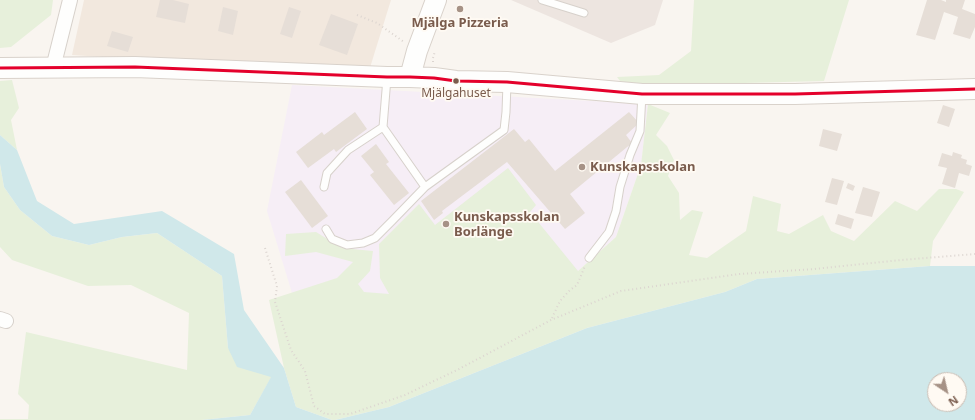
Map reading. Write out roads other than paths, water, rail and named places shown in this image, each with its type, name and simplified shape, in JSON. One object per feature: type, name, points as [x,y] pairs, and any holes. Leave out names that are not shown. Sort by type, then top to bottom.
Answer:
[{"type":"street","points":[[53,68],[70,0]]},
{"type":"street","points":[[410,77],[425,54],[436,0]]},
{"type":"street","points":[[0,68],[135,67],[410,77],[456,81],[507,82],[642,94],[795,94],[975,89]]},
{"type":"lane","points":[[542,0],[584,13]]},
{"type":"lane","points":[[387,77],[383,127],[425,187]]},
{"type":"lane","points":[[326,229],[332,239],[347,245],[363,243],[375,238],[425,187],[504,130],[507,82]]},
{"type":"lane","points":[[589,258],[609,232],[616,211],[620,187],[630,155],[640,131],[642,94]]},
{"type":"lane","points":[[324,187],[327,173],[348,150],[383,127]]},
{"type":"water","points":[[0,135],[17,150],[37,201],[74,224],[162,211],[234,254],[244,310],[284,368],[296,407],[332,420],[202,420],[250,415],[271,377],[237,367],[228,348],[222,276],[157,233],[122,237],[89,245],[52,236],[20,210],[4,187],[0,164]]},
{"type":"water","points":[[930,266],[975,266],[975,420],[335,420],[389,407],[587,328],[725,292],[757,279]]},
{"type":"place","name":"Mjälga Pizzeria","points":[[460,9]]},
{"type":"place","name":"Mjälgahuset","points":[[456,81]]},
{"type":"place","name":"Kunskapsskolan","points":[[582,167]]},
{"type":"place","name":"Kunskapsskolan Borlänge","points":[[446,224]]}]
